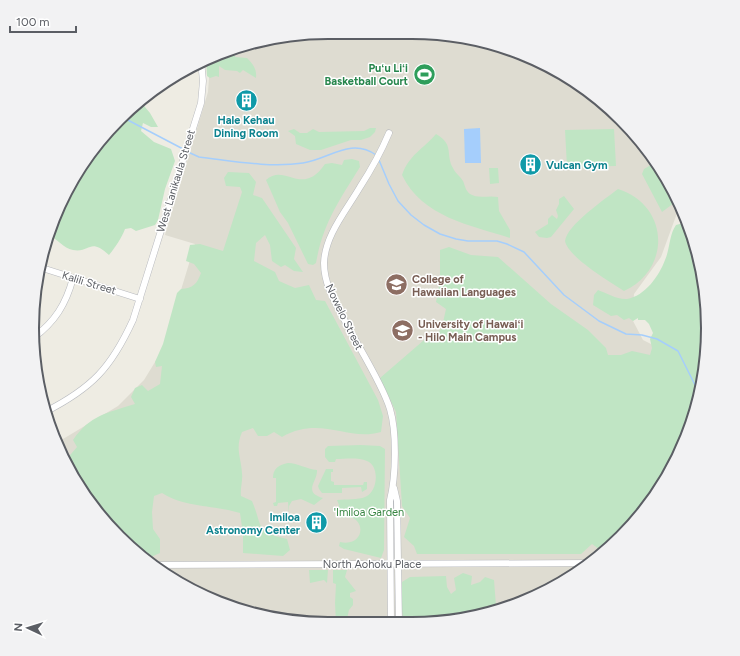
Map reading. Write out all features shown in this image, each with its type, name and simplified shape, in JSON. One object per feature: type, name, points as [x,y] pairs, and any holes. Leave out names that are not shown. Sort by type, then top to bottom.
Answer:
[{"type":"street","name":"West Lanikaula Street","points":[[51,409],[76,395],[91,383],[109,364],[122,343],[140,299],[189,137],[201,103],[203,91],[202,68]]},
{"type":"street","name":"Nowelo Street","points":[[388,133],[382,150],[334,230],[327,246],[324,263],[327,281],[333,298],[390,409],[393,441],[394,486],[397,501],[399,617]]},
{"type":"street","name":"Kalili Street","points":[[46,269],[140,299]]},
{"type":"street","points":[[39,333],[62,310],[73,278]]},
{"type":"street","name":"Nowelo Street","points":[[391,617],[390,500],[394,486]]},
{"type":"street","name":"North Aohoku Place","points":[[163,565],[580,563]]},
{"type":"shaded area","name":"University of Hawaiʻi - Hilo Main Campus","points":[[328,39],[412,39],[450,41],[505,54],[557,78],[573,88],[603,111],[629,137],[652,167],[677,213],[661,257],[634,294],[632,319],[643,340],[665,351],[668,462],[652,489],[641,504],[629,519],[603,545],[573,568],[540,587],[505,602],[487,607],[450,615],[412,617],[328,617],[290,615],[235,602],[183,578],[167,568],[137,545],[111,519],[88,489],[61,440],[118,406],[144,380],[163,349],[195,244],[165,235],[208,92],[209,78],[206,66],[217,61],[253,49],[290,41]]},
{"type":"green space","points":[[235,54],[235,57],[247,58],[253,65],[256,72],[256,78],[243,70],[240,73],[237,71],[225,70],[219,66],[219,77],[216,76],[210,78],[207,76],[206,66]]},
{"type":"green space","name":"Puʻu Liʻi Basketball Court","points":[[416,69],[433,70],[433,79],[415,78]]},
{"type":"green space","points":[[144,106],[158,127],[151,127],[143,123],[141,131],[154,142],[171,149],[175,161],[165,189],[158,220],[155,225],[136,231],[131,228],[125,229],[109,255],[94,246],[83,250],[69,249],[53,238],[61,217],[88,167],[111,137]]},
{"type":"green space","points":[[370,128],[376,128],[375,132],[370,137],[361,140],[351,140],[321,150],[310,150],[296,144],[295,136],[288,131],[294,129],[300,133],[307,133],[313,129],[319,132],[364,131]]},
{"type":"green space","points":[[614,129],[616,166],[567,167],[565,130]]},
{"type":"green space","points":[[436,134],[446,142],[453,168],[463,181],[468,192],[476,196],[498,197],[499,211],[510,230],[510,238],[448,217],[434,210],[422,201],[411,189],[402,175],[405,168],[412,157]]},
{"type":"green space","points":[[352,159],[359,161],[360,167],[327,224],[316,263],[313,265],[308,264],[288,223],[280,212],[266,180],[273,176],[280,175],[301,179],[309,178],[317,174],[325,164],[332,163],[342,165],[344,160]]},
{"type":"green space","points":[[651,165],[673,204],[662,212],[642,174],[644,169]]},
{"type":"green space","points":[[489,168],[498,168],[499,183],[490,184]]},
{"type":"green space","points":[[228,172],[249,173],[256,182],[253,195],[262,198],[296,248],[294,259],[303,272],[294,271],[285,265],[281,267],[272,261],[270,245],[265,235],[256,243],[254,261],[275,272],[279,281],[295,288],[309,285],[316,300],[325,301],[378,400],[383,416],[381,432],[357,434],[321,428],[309,428],[296,431],[282,437],[274,432],[267,436],[258,436],[253,428],[242,432],[239,443],[242,476],[241,496],[252,501],[259,523],[265,531],[287,539],[290,550],[283,556],[243,553],[243,534],[240,513],[190,504],[171,498],[162,493],[154,496],[152,512],[153,529],[160,539],[160,553],[152,557],[137,545],[111,519],[88,489],[69,456],[77,447],[73,440],[86,425],[100,416],[135,404],[131,397],[135,388],[142,385],[148,391],[160,384],[162,366],[156,367],[155,362],[163,344],[177,293],[181,289],[189,288],[194,285],[201,273],[194,264],[186,261],[190,245],[200,244],[223,251],[242,192],[240,187],[226,186],[224,178]]},
{"type":"green space","points":[[618,189],[635,197],[647,209],[655,223],[658,238],[657,253],[650,268],[640,281],[624,291],[581,261],[568,247],[565,241],[567,235],[579,220]]},
{"type":"green space","points":[[564,196],[574,209],[551,237],[539,237],[535,232],[548,224],[548,219],[552,215],[557,219],[558,216],[556,210],[559,204],[559,199]]},
{"type":"green space","points":[[682,223],[686,235],[699,290],[701,328],[699,366],[691,403],[679,439],[662,472],[641,504],[629,519],[603,545],[598,549],[592,544],[581,554],[417,554],[414,546],[404,537],[410,518],[402,506],[396,412],[380,378],[431,334],[437,335],[442,327],[446,309],[436,302],[440,280],[440,250],[449,247],[471,255],[498,257],[551,304],[588,330],[606,348],[608,355],[621,355],[632,351],[650,355],[652,348],[650,339],[653,333],[649,324],[645,320],[638,320],[638,318],[633,321],[629,318],[624,320],[617,315],[611,316],[593,305],[594,295],[598,290],[616,297],[627,299],[640,294],[645,290],[655,279],[667,256],[672,233],[676,225]]},
{"type":"green space","name":"'Imiloa Garden","points":[[328,446],[380,446],[385,449],[384,550],[381,558],[344,549],[339,546],[340,542],[355,540],[359,535],[360,530],[359,524],[355,520],[349,517],[341,518],[337,512],[339,505],[337,500],[359,499],[365,497],[373,490],[376,473],[371,464],[363,460],[336,459],[335,462],[329,462],[325,457],[325,449]]},
{"type":"green space","points":[[288,463],[317,470],[312,489],[313,493],[323,498],[314,505],[301,499],[292,501],[289,506],[289,514],[288,502],[278,503],[277,506],[274,506],[273,503],[276,502],[276,478],[273,478],[275,469]]},
{"type":"green space","points":[[326,469],[333,469],[333,472],[331,472],[331,481],[334,482],[334,485],[363,485],[364,482],[367,482],[367,489],[362,492],[361,487],[342,488],[342,493],[322,493],[318,486]]},
{"type":"green space","points":[[278,514],[289,514],[289,518],[285,520],[278,518]]},
{"type":"green space","points":[[309,570],[328,570],[327,583],[324,580],[310,583]]},
{"type":"green space","points":[[333,570],[347,570],[345,577],[356,591],[350,593],[350,597],[353,599],[353,605],[349,610],[347,617],[336,617],[336,584],[333,583]]},
{"type":"green space","points":[[463,573],[472,576],[471,585],[480,582],[485,577],[494,580],[496,605],[450,615],[403,617],[400,600],[402,582],[410,577],[446,576],[447,587],[451,594],[456,590],[454,578]]},
{"type":"water","points":[[480,128],[481,163],[465,163],[464,129]]},
{"type":"waterway","points":[[128,120],[185,150]]},
{"type":"waterway","points":[[188,152],[199,157],[277,165],[313,161],[340,151],[358,148],[367,150],[376,155]]},
{"type":"waterway","points":[[379,160],[398,201],[411,215],[424,225],[440,234],[456,239],[468,241],[497,241],[524,252],[564,295],[599,321],[626,334],[642,335],[657,339],[678,351],[695,385]]},
{"type":"place","name":"Puʻu Liʻi Basketball Court","points":[[424,74]]},
{"type":"place","name":"Hale Kehau Dining Room","points":[[246,100]]},
{"type":"place","name":"Vulcan Gym","points":[[530,165]]},
{"type":"place","name":"College of Hawaiian Languages","points":[[396,285]]},
{"type":"place","name":"University of Hawaiʻi - Hilo Main Campus","points":[[403,330]]},
{"type":"place","name":"Imiloa Astronomy Center","points":[[316,523]]}]
